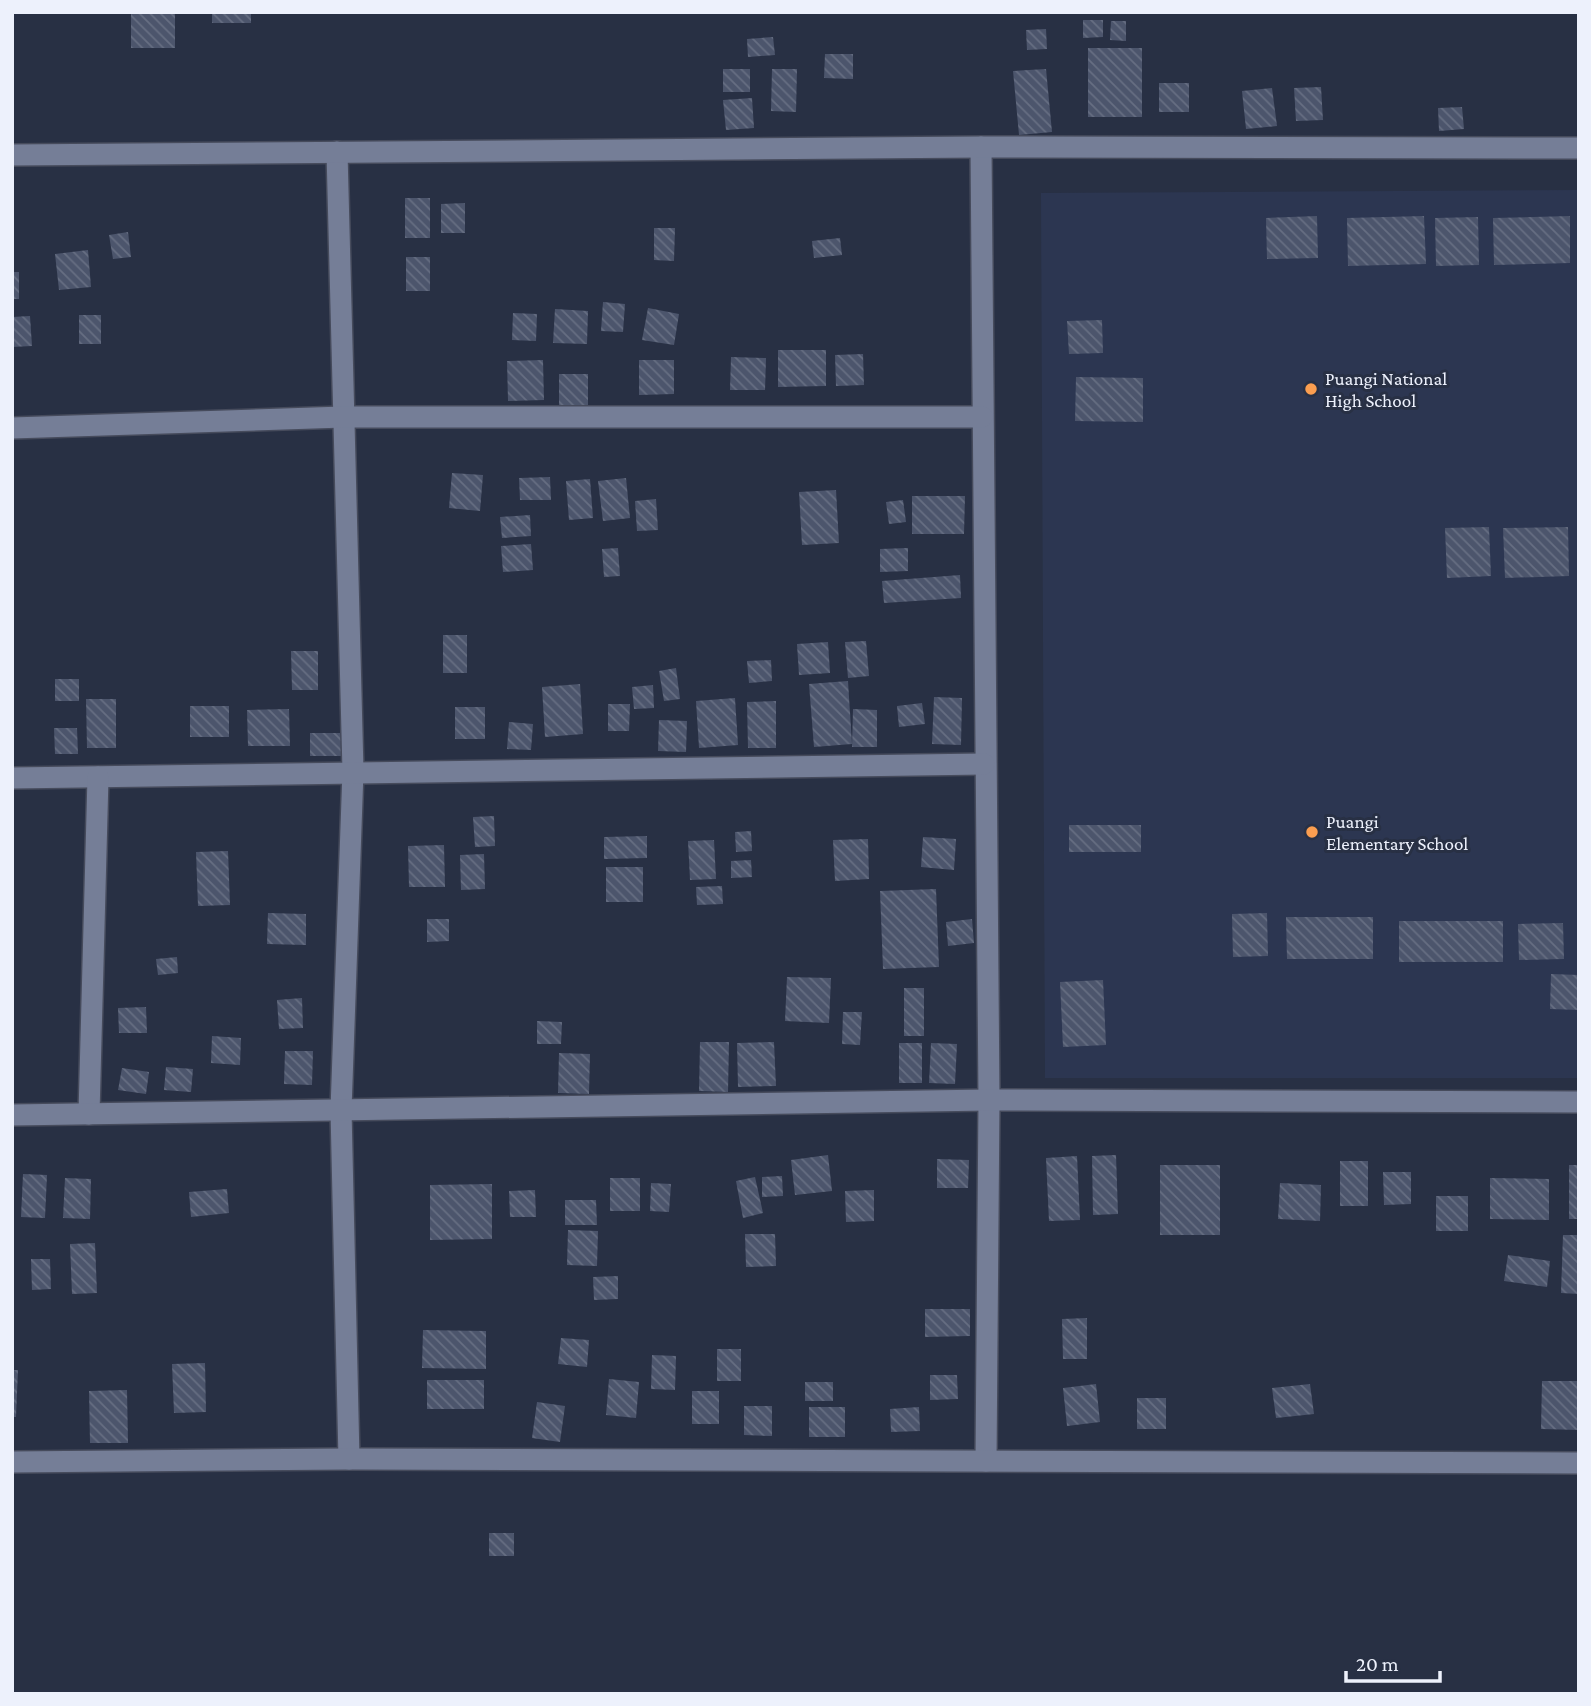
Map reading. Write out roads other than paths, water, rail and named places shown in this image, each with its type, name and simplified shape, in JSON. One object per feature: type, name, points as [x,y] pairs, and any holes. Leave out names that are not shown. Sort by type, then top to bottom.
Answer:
[{"type":"street","points":[[12,155],[981,147],[1579,148]]},
{"type":"street","points":[[981,147],[984,764],[989,1100],[986,1461]]},
{"type":"street","points":[[337,152],[353,771],[341,1110],[349,1459]]},
{"type":"street","points":[[12,428],[343,417],[982,417]]},
{"type":"street","points":[[12,778],[984,764]]},
{"type":"street","points":[[89,1114],[98,777]]},
{"type":"street","points":[[12,1115],[989,1100],[1579,1102]]},
{"type":"street","points":[[12,1462],[349,1459],[1579,1463]]},
{"type":"place","name":"Puangi National High School","points":[[1311,389]]},
{"type":"place","name":"Puangi Elementary School","points":[[1312,832]]}]
